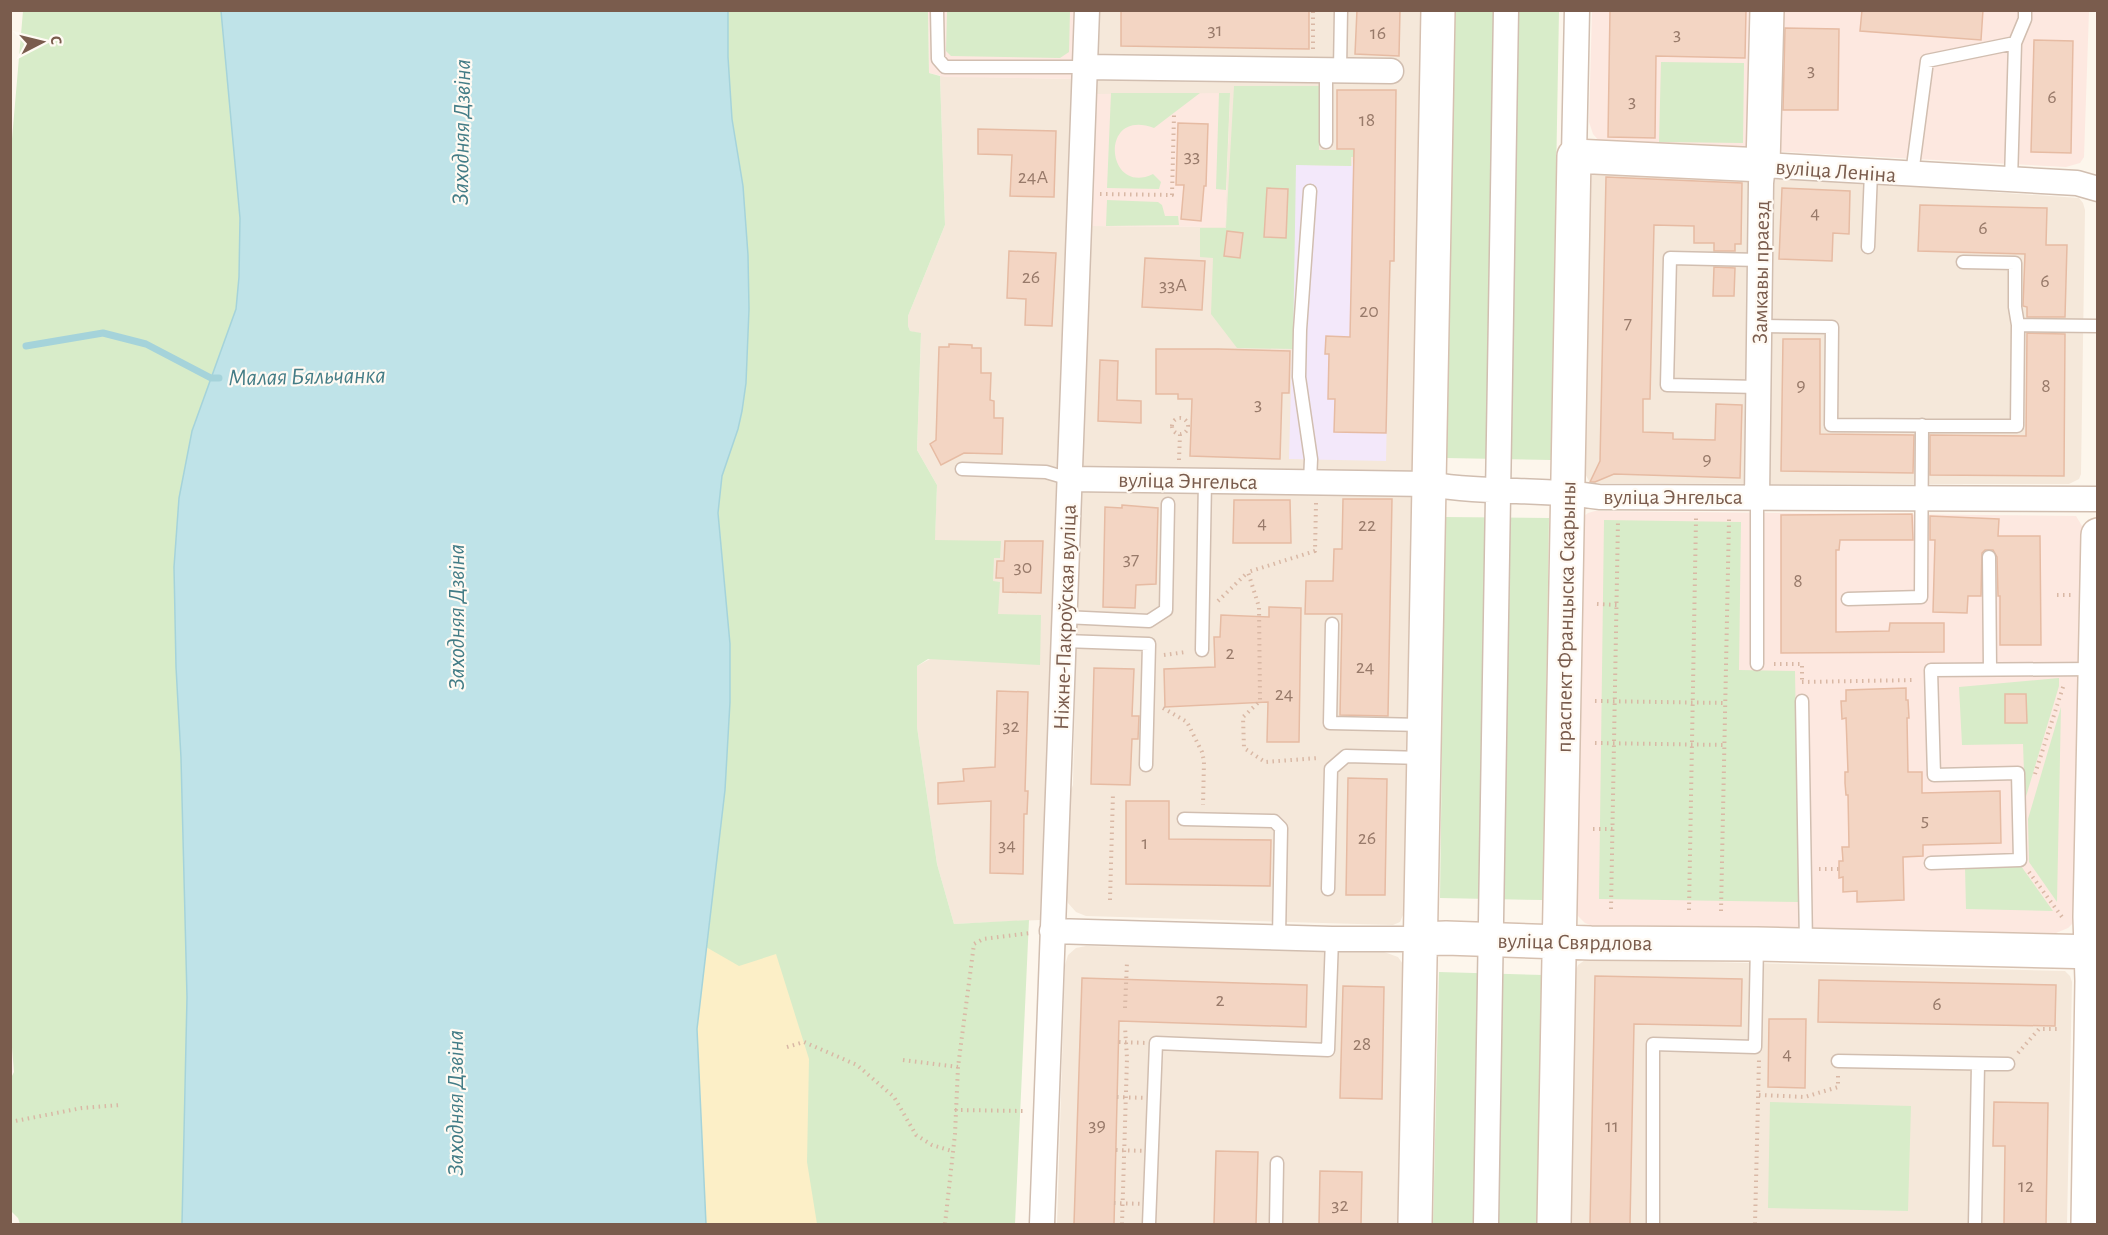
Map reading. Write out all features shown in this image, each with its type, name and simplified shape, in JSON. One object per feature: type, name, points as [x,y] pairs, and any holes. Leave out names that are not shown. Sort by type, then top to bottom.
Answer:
[{"type":"street","name":"Ніжне-Пакроўская вуліца","points":[[1042,1224],[1087,10]]},
{"type":"street","points":[[1415,1224],[1438,10]]},
{"type":"street","points":[[1486,1224],[1506,10]]},
{"type":"street","name":"праспект Францыска Скарыны","points":[[1554,1224],[1566,492],[1577,10]]},
{"type":"street","name":"Замкавы праезд","points":[[1757,497],[1760,260],[1767,10]]},
{"type":"street","points":[[1086,67],[1391,71]]},
{"type":"street","name":"вуліца Леніна","points":[[1574,156],[2077,183],[2097,189]]},
{"type":"street","name":"вуліца Энгельса","points":[[1070,479],[1429,484],[1460,489],[1566,492],[1599,497],[2097,499]]},
{"type":"street","points":[[2088,1224],[2094,1092],[2094,952],[2082,669],[2097,558],[2097,535]]},
{"type":"street","name":"вуліца Свярдлова","points":[[1052,931],[1332,939],[1560,940],[2094,952]]},
{"type":"lane","points":[[937,10],[938,59],[945,67],[1086,67]]},
{"type":"lane","points":[[1326,142],[1326,70],[1341,10]]},
{"type":"lane","points":[[2011,180],[2015,43],[2025,19],[2025,10]]},
{"type":"lane","points":[[1912,174],[1928,61],[2015,43]]},
{"type":"lane","points":[[1868,247],[1871,172]]},
{"type":"lane","points":[[1310,191],[1299,377],[1313,482]]},
{"type":"lane","points":[[1758,387],[1667,385],[1670,258],[1760,260]]},
{"type":"lane","points":[[1759,326],[1832,327],[1831,425],[2017,426],[2018,325],[2015,307],[2015,263],[1963,262]]},
{"type":"lane","points":[[2018,325],[2097,326]]},
{"type":"lane","points":[[1848,599],[1921,597],[1922,425]]},
{"type":"lane","points":[[962,469],[1046,472],[1070,479]]},
{"type":"lane","points":[[1202,650],[1205,481]]},
{"type":"lane","points":[[1757,497],[1757,664]]},
{"type":"lane","points":[[1064,617],[1149,621],[1166,610],[1168,504]]},
{"type":"lane","points":[[1989,557],[1990,669]]},
{"type":"lane","points":[[1332,624],[1330,723],[1425,725]]},
{"type":"lane","points":[[1064,641],[1149,644],[1146,765]]},
{"type":"lane","points":[[1931,863],[2020,860],[2018,773],[1934,775],[1931,670],[2082,669]]},
{"type":"lane","points":[[1802,701],[1806,945]]},
{"type":"lane","points":[[1328,889],[1331,769],[1346,756],[1424,758]]},
{"type":"lane","points":[[1184,819],[1274,820],[1281,828],[1279,937]]},
{"type":"lane","points":[[1149,1224],[1156,1043],[1328,1050],[1332,939]]},
{"type":"lane","points":[[1653,1224],[1653,1044],[1755,1047],[1757,944]]},
{"type":"lane","points":[[1838,1060],[2008,1064]]},
{"type":"lane","points":[[1976,1224],[1978,1064]]},
{"type":"lane","points":[[1276,1224],[1277,1163]]},
{"type":"path","points":[[1313,10],[1326,70]]},
{"type":"path","points":[[1099,194],[1172,195],[1174,115]]},
{"type":"path","points":[[1179,418],[1185,420],[1187,426],[1180,434],[1174,431],[1172,426],[1174,420],[1179,418]]},
{"type":"path","points":[[1179,463],[1180,434]]},
{"type":"path","points":[[1202,616],[1248,572],[1315,551],[1313,482]]},
{"type":"path","points":[[1611,909],[1618,516]]},
{"type":"path","points":[[1721,911],[1729,516]]},
{"type":"path","points":[[1689,910],[1696,517]]},
{"type":"path","points":[[1248,572],[1259,607],[1260,701],[1243,717],[1244,748],[1265,762],[1346,756]]},
{"type":"path","points":[[1597,604],[1617,605]]},
{"type":"path","points":[[1161,655],[1202,650]]},
{"type":"path","points":[[1757,664],[1802,664],[1802,701]]},
{"type":"path","points":[[2033,781],[2082,669]]},
{"type":"path","points":[[1802,682],[1931,680]]},
{"type":"path","points":[[1162,698],[1163,709],[1187,722],[1202,752],[1204,761],[1202,819]]},
{"type":"path","points":[[1595,701],[1725,703]]},
{"type":"path","points":[[1595,743],[1725,745]]},
{"type":"path","points":[[1110,900],[1113,793]]},
{"type":"path","points":[[1593,829],[1613,829]]},
{"type":"path","points":[[2020,860],[2062,918]]},
{"type":"path","points":[[945,1224],[958,1067],[974,944],[983,939],[1052,931]]},
{"type":"path","points":[[1125,1008],[1127,962]]},
{"type":"path","points":[[1122,1224],[1127,1058],[1125,1027]]},
{"type":"path","points":[[2008,1064],[2039,1029],[2061,1029]]},
{"type":"path","points":[[787,1047],[804,1042],[857,1065],[894,1097],[916,1135],[932,1145],[952,1151]]},
{"type":"path","points":[[1119,1042],[1149,1042]]},
{"type":"path","points":[[1755,1224],[1760,1057]]},
{"type":"path","points":[[903,1060],[958,1067]]},
{"type":"path","points":[[1759,1095],[1805,1097],[1838,1087],[1838,1060]]},
{"type":"path","points":[[1117,1097],[1147,1098]]},
{"type":"path","points":[[10,1122],[82,1108],[120,1105]]},
{"type":"path","points":[[955,1110],[1020,1111]]},
{"type":"path","points":[[1116,1150],[1146,1151]]},
{"type":"path","points":[[1114,1203],[1144,1204]]},
{"type":"shaded area","points":[[928,11],[1078,11],[1076,79],[945,77],[929,73]]},
{"type":"shaded area","points":[[1097,11],[1421,11],[1405,907],[1400,922],[1393,925],[1086,916],[1076,912],[1068,903],[1066,892],[1069,795],[1073,785],[1079,501],[1089,226],[1225,227],[1230,94],[1094,94]]},
{"type":"shaded area","points":[[1592,11],[2089,11],[2084,157],[2080,163],[2066,167],[1600,142],[1593,134],[1589,122]]},
{"type":"shaded area","points":[[940,76],[1076,79],[1040,920],[954,924],[937,864],[917,727],[917,666],[930,659],[937,485],[917,450],[921,334],[910,331],[908,316],[945,225]]},
{"type":"shaded area","points":[[1230,93],[1225,227],[1089,226],[1094,94]]},
{"type":"shaded area","points":[[1353,158],[1396,159],[1394,261],[1390,261],[1386,461],[1289,459],[1292,349],[1246,344],[1252,164],[1352,166]]},
{"type":"shaded area","points":[[1589,169],[1745,175],[2079,198],[2085,210],[2081,474],[2079,479],[2069,484],[1594,483],[1589,481],[1583,470]]},
{"type":"shaded area","points":[[1595,511],[2076,516],[2082,526],[2075,916],[2073,923],[2056,933],[1593,926],[1585,923],[1578,916],[1576,906],[1583,517]]},
{"type":"shaded area","points":[[1086,946],[1384,952],[1398,957],[1405,972],[1399,1224],[1057,1224],[1065,965],[1068,955],[1076,948]]},
{"type":"shaded area","points":[[1585,960],[2065,971],[2072,982],[2067,1224],[1569,1224],[1575,973],[1578,965]]},
{"type":"green space","points":[[23,11],[221,11],[240,218],[239,277],[236,309],[192,431],[179,498],[174,567],[187,997],[182,1224],[20,1224],[11,1211],[10,1080],[14,1072],[10,1023],[10,162]]},
{"type":"green space","points":[[728,11],[928,11],[929,73],[940,76],[945,225],[908,316],[910,331],[921,333],[917,450],[937,485],[935,540],[1001,541],[1000,558],[994,558],[993,581],[1000,582],[998,614],[1041,615],[1040,665],[928,659],[917,666],[917,727],[937,864],[954,924],[1029,920],[1015,1224],[706,1224],[697,1029],[725,790],[730,702],[730,644],[718,513],[722,476],[742,411],[746,383],[749,309],[743,186],[732,119]]},
{"type":"green space","points":[[947,11],[1070,11],[1069,52],[1060,58],[951,56],[946,51]]},
{"type":"green space","points":[[1454,11],[1559,11],[1551,460],[1445,458]]},
{"type":"green space","points":[[1661,62],[1744,63],[1743,143],[1659,142]]},
{"type":"green space","points":[[1234,86],[1320,86],[1319,150],[1358,150],[1358,157],[1351,157],[1351,166],[1296,165],[1293,349],[1237,348],[1211,314],[1213,258],[1200,257],[1200,228],[1226,228]]},
{"type":"green space","points":[[1111,93],[1200,93],[1154,128],[1136,125],[1124,130],[1117,139],[1115,152],[1118,164],[1125,174],[1137,178],[1153,174],[1161,182],[1159,189],[1107,188]]},
{"type":"green space","points":[[1219,93],[1230,93],[1226,190],[1216,189]]},
{"type":"green space","points":[[1107,200],[1158,202],[1162,205],[1165,216],[1178,216],[1179,225],[1106,226]]},
{"type":"green space","points":[[1445,517],[1549,518],[1543,900],[1440,898]]},
{"type":"green space","points":[[1604,520],[1741,522],[1739,670],[1795,671],[1799,902],[1599,899]]},
{"type":"green space","points":[[2059,678],[2059,686],[2025,800],[2023,744],[1962,745],[1959,687]]},
{"type":"green space","points":[[2061,707],[2057,902],[2029,862],[2028,819]]},
{"type":"green space","points":[[2021,866],[2053,911],[1966,909],[1965,867]]},
{"type":"green space","points":[[1439,972],[1543,975],[1537,1224],[1433,1224]]},
{"type":"green space","points":[[1770,1102],[1911,1106],[1908,1211],[1768,1208]]},
{"type":"sand","points":[[706,947],[739,966],[776,954],[809,1059],[807,1162],[817,1224],[706,1224],[697,1029]]},
{"type":"water","name":"Заходняя Дзвіна","points":[[221,11],[728,11],[732,119],[743,186],[749,309],[746,383],[742,411],[722,476],[718,513],[730,644],[730,702],[725,790],[697,1029],[706,1224],[182,1224],[187,997],[174,567],[179,498],[192,431],[236,309],[239,277],[240,218]]},
{"type":"building","points":[[1121,10],[1309,11],[1309,49],[1121,46]]},
{"type":"building","points":[[1357,10],[1400,10],[1399,56],[1355,54]]},
{"type":"building","points":[[1610,10],[1746,10],[1745,58],[1656,56],[1655,138],[1608,137]]},
{"type":"building","points":[[1862,10],[1983,10],[1981,40],[1860,31]]},
{"type":"building","points":[[1785,28],[1839,29],[1838,110],[1783,110]]},
{"type":"building","points":[[2034,40],[2073,41],[2071,153],[2031,152]]},
{"type":"building","points":[[1337,90],[1396,90],[1394,261],[1390,261],[1386,433],[1334,432],[1335,399],[1328,399],[1329,354],[1325,354],[1326,336],[1350,337],[1354,149],[1337,149]]},
{"type":"building","points":[[1178,123],[1208,124],[1206,186],[1204,186],[1201,221],[1181,219],[1184,185],[1176,185]]},
{"type":"building","points":[[978,129],[1056,131],[1054,197],[1010,196],[1012,155],[978,154]]},
{"type":"building","points":[[1606,177],[1742,183],[1741,244],[1735,244],[1735,251],[1714,251],[1714,243],[1694,243],[1694,226],[1654,225],[1650,399],[1643,399],[1643,432],[1673,433],[1673,439],[1715,440],[1716,404],[1742,405],[1740,478],[1614,474],[1590,482],[1600,461]]},
{"type":"building","points":[[1267,188],[1288,189],[1286,238],[1264,237]]},
{"type":"building","points":[[1782,188],[1850,191],[1849,234],[1833,233],[1832,261],[1779,259]]},
{"type":"building","points":[[1920,205],[2047,208],[2046,245],[2067,245],[2065,317],[2027,317],[2027,307],[2023,306],[2025,254],[1918,251]]},
{"type":"building","points":[[1227,231],[1243,233],[1240,258],[1224,256]]},
{"type":"building","points":[[1009,251],[1056,253],[1052,326],[1025,325],[1026,299],[1007,298]]},
{"type":"building","points":[[1145,258],[1205,261],[1202,310],[1142,307]]},
{"type":"building","points":[[1714,267],[1735,268],[1734,296],[1713,296]]},
{"type":"building","points":[[2027,333],[2065,334],[2064,476],[1930,475],[1930,435],[2026,436]]},
{"type":"building","points":[[1783,339],[1820,339],[1820,434],[1914,435],[1913,473],[1781,471]]},
{"type":"building","points":[[949,344],[972,345],[972,348],[981,348],[981,373],[991,373],[990,400],[994,401],[994,418],[1003,418],[1002,454],[964,453],[941,465],[930,444],[936,440],[939,347],[949,347]]},
{"type":"building","points":[[1156,349],[1290,351],[1289,393],[1282,393],[1280,459],[1190,456],[1192,399],[1178,399],[1178,394],[1156,394]]},
{"type":"building","points":[[1100,360],[1118,361],[1117,400],[1141,401],[1141,423],[1098,421]]},
{"type":"building","points":[[1343,499],[1392,499],[1388,716],[1340,715],[1342,614],[1305,614],[1306,581],[1333,581],[1334,549],[1342,549]]},
{"type":"building","points":[[1234,500],[1290,500],[1291,543],[1233,543]]},
{"type":"building","points":[[1122,505],[1158,508],[1156,584],[1136,585],[1135,608],[1103,607],[1105,507],[1122,508]]},
{"type":"building","points":[[1912,514],[1913,540],[1840,540],[1839,550],[1836,550],[1836,632],[1889,631],[1890,623],[1944,623],[1944,652],[1781,653],[1781,515]]},
{"type":"building","points":[[1930,516],[1999,519],[1998,536],[2040,536],[2041,645],[2000,645],[2000,596],[1998,596],[1997,557],[1993,550],[1985,550],[1982,553],[1981,596],[1968,596],[1967,613],[1933,612],[1935,540],[1930,540]]},
{"type":"building","points":[[1005,541],[1043,541],[1041,593],[1003,592],[1003,578],[996,578],[997,561],[1004,561]]},
{"type":"building","points":[[1269,607],[1301,608],[1299,742],[1267,742],[1268,702],[1165,707],[1164,669],[1215,667],[1214,637],[1220,637],[1221,615],[1269,617]]},
{"type":"building","points":[[1094,668],[1134,669],[1132,716],[1139,716],[1138,739],[1132,739],[1130,785],[1091,784]]},
{"type":"building","points":[[1906,688],[1909,718],[1907,718],[1908,772],[1922,772],[1922,793],[2000,791],[2001,843],[1923,845],[1923,856],[1903,857],[1904,900],[1857,902],[1857,891],[1843,892],[1843,877],[1839,878],[1839,861],[1843,861],[1842,847],[1849,847],[1848,795],[1846,795],[1845,783],[1845,772],[1848,772],[1846,718],[1842,719],[1841,701],[1846,701],[1846,690]]},
{"type":"building","points":[[997,691],[1028,692],[1025,791],[1028,791],[1027,814],[1024,814],[1023,874],[990,873],[991,801],[938,804],[938,783],[964,781],[963,769],[995,767]]},
{"type":"building","points":[[2005,694],[2026,694],[2027,723],[2005,723]]},
{"type":"building","points":[[1348,778],[1387,779],[1385,895],[1346,895]]},
{"type":"building","points":[[1126,801],[1169,801],[1169,839],[1271,840],[1270,886],[1126,884]]},
{"type":"building","points":[[1595,976],[1742,979],[1741,1026],[1634,1024],[1630,1224],[1590,1224]]},
{"type":"building","points":[[1082,978],[1307,985],[1306,1027],[1119,1021],[1114,1224],[1074,1224]]},
{"type":"building","points":[[1819,980],[2056,985],[2055,1026],[1818,1022]]},
{"type":"building","points":[[1343,986],[1384,987],[1382,1099],[1340,1098]]},
{"type":"building","points":[[1769,1019],[1806,1019],[1805,1088],[1768,1087]]},
{"type":"building","points":[[1994,1102],[2048,1103],[2046,1224],[2004,1224],[2005,1146],[1993,1146]]},
{"type":"building","points":[[1216,1151],[1258,1152],[1256,1224],[1214,1224]]},
{"type":"building","points":[[1320,1171],[1362,1172],[1361,1224],[1319,1224]]},
{"type":"waterway","name":"Малая Бяльчанка","points":[[26,346],[103,333],[146,344],[211,378],[219,378]]}]
